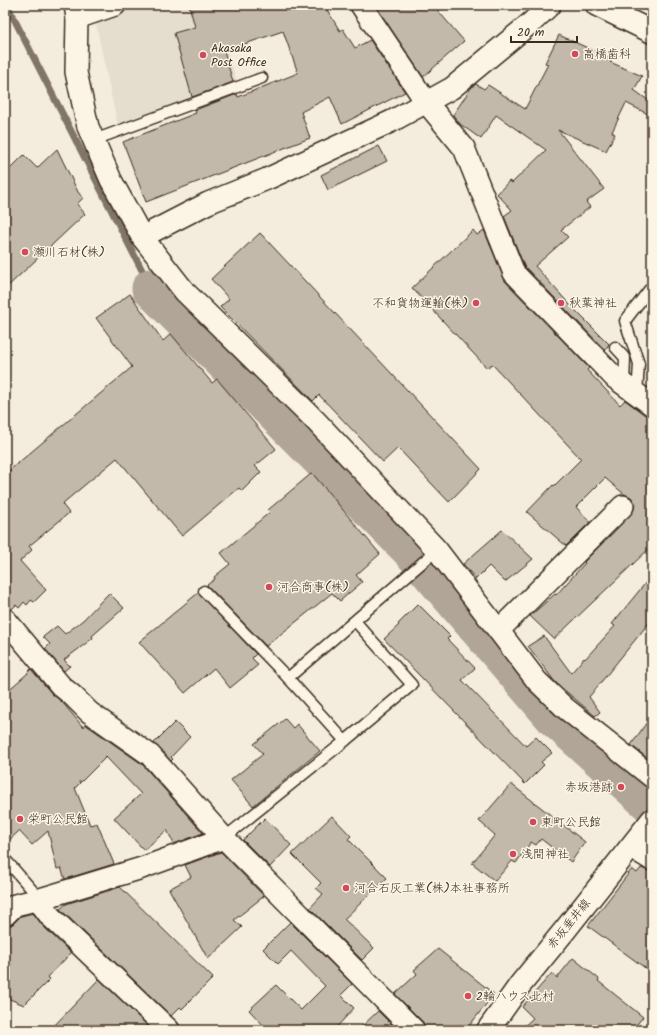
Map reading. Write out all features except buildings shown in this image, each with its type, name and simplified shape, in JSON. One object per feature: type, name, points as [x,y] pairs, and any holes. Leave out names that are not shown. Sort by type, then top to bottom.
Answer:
[{"type":"main road","points":[[597,5],[652,32]]},
{"type":"main road","name":"赤坂垂井線","points":[[488,1030],[520,985],[651,821]]},
{"type":"street","points":[[115,5],[76,11],[76,72],[88,127],[111,180],[142,237],[185,292],[313,418],[499,630],[537,681],[566,708],[652,777]]},
{"type":"street","points":[[361,5],[426,102],[464,148],[514,273],[615,378],[638,394]]},
{"type":"street","points":[[142,237],[208,203],[267,179],[392,121],[452,88],[533,21],[550,5]]},
{"type":"street","points":[[499,630],[623,506]]},
{"type":"street","points":[[5,619],[61,686],[90,712],[150,755],[224,838],[414,1030]]},
{"type":"street","points":[[8,904],[39,899],[142,868],[224,838]]},
{"type":"street","points":[[631,847],[652,860]]},
{"type":"street","points":[[39,899],[50,916],[169,1030]]},
{"type":"lane","points":[[94,140],[262,78]]},
{"type":"lane","points":[[638,394],[639,364],[625,321],[652,286]]},
{"type":"lane","points":[[615,347],[625,358],[638,394]]},
{"type":"lane","points":[[288,678],[432,554]]},
{"type":"lane","points":[[204,591],[288,678],[345,742]]},
{"type":"lane","points":[[224,838],[345,742],[412,685],[355,621]]},
{"type":"lane","points":[[5,859],[39,899]]},
{"type":"shaded area","points":[[127,5],[213,5],[238,85],[119,132],[94,15]]},
{"type":"waterway","points":[[7,5],[151,288]]},
{"type":"waterway","points":[[151,288],[412,551],[556,719],[652,805]]},
{"type":"place","name":"高橋歯科","points":[[575,54]]},
{"type":"place","name":"Akasaka Post Office","points":[[203,55]]},
{"type":"place","name":"瀬川石材(株)","points":[[25,252]]},
{"type":"place","name":"不和貨物運輸(株)","points":[[476,303]]},
{"type":"place","name":"秋葉神社","points":[[561,303]]},
{"type":"place","name":"河合商事(株)","points":[[269,587]]},
{"type":"place","name":"赤坂港跡","points":[[621,787]]},
{"type":"place","name":"栄町公民館","points":[[20,819]]},
{"type":"place","name":"東町公民館","points":[[533,822]]},
{"type":"place","name":"浅間神社","points":[[513,854]]},
{"type":"place","name":"河合石灰工業(株)本社事務所","points":[[346,888]]},
{"type":"place","name":"2輪ハウス北村","points":[[468,996]]}]
